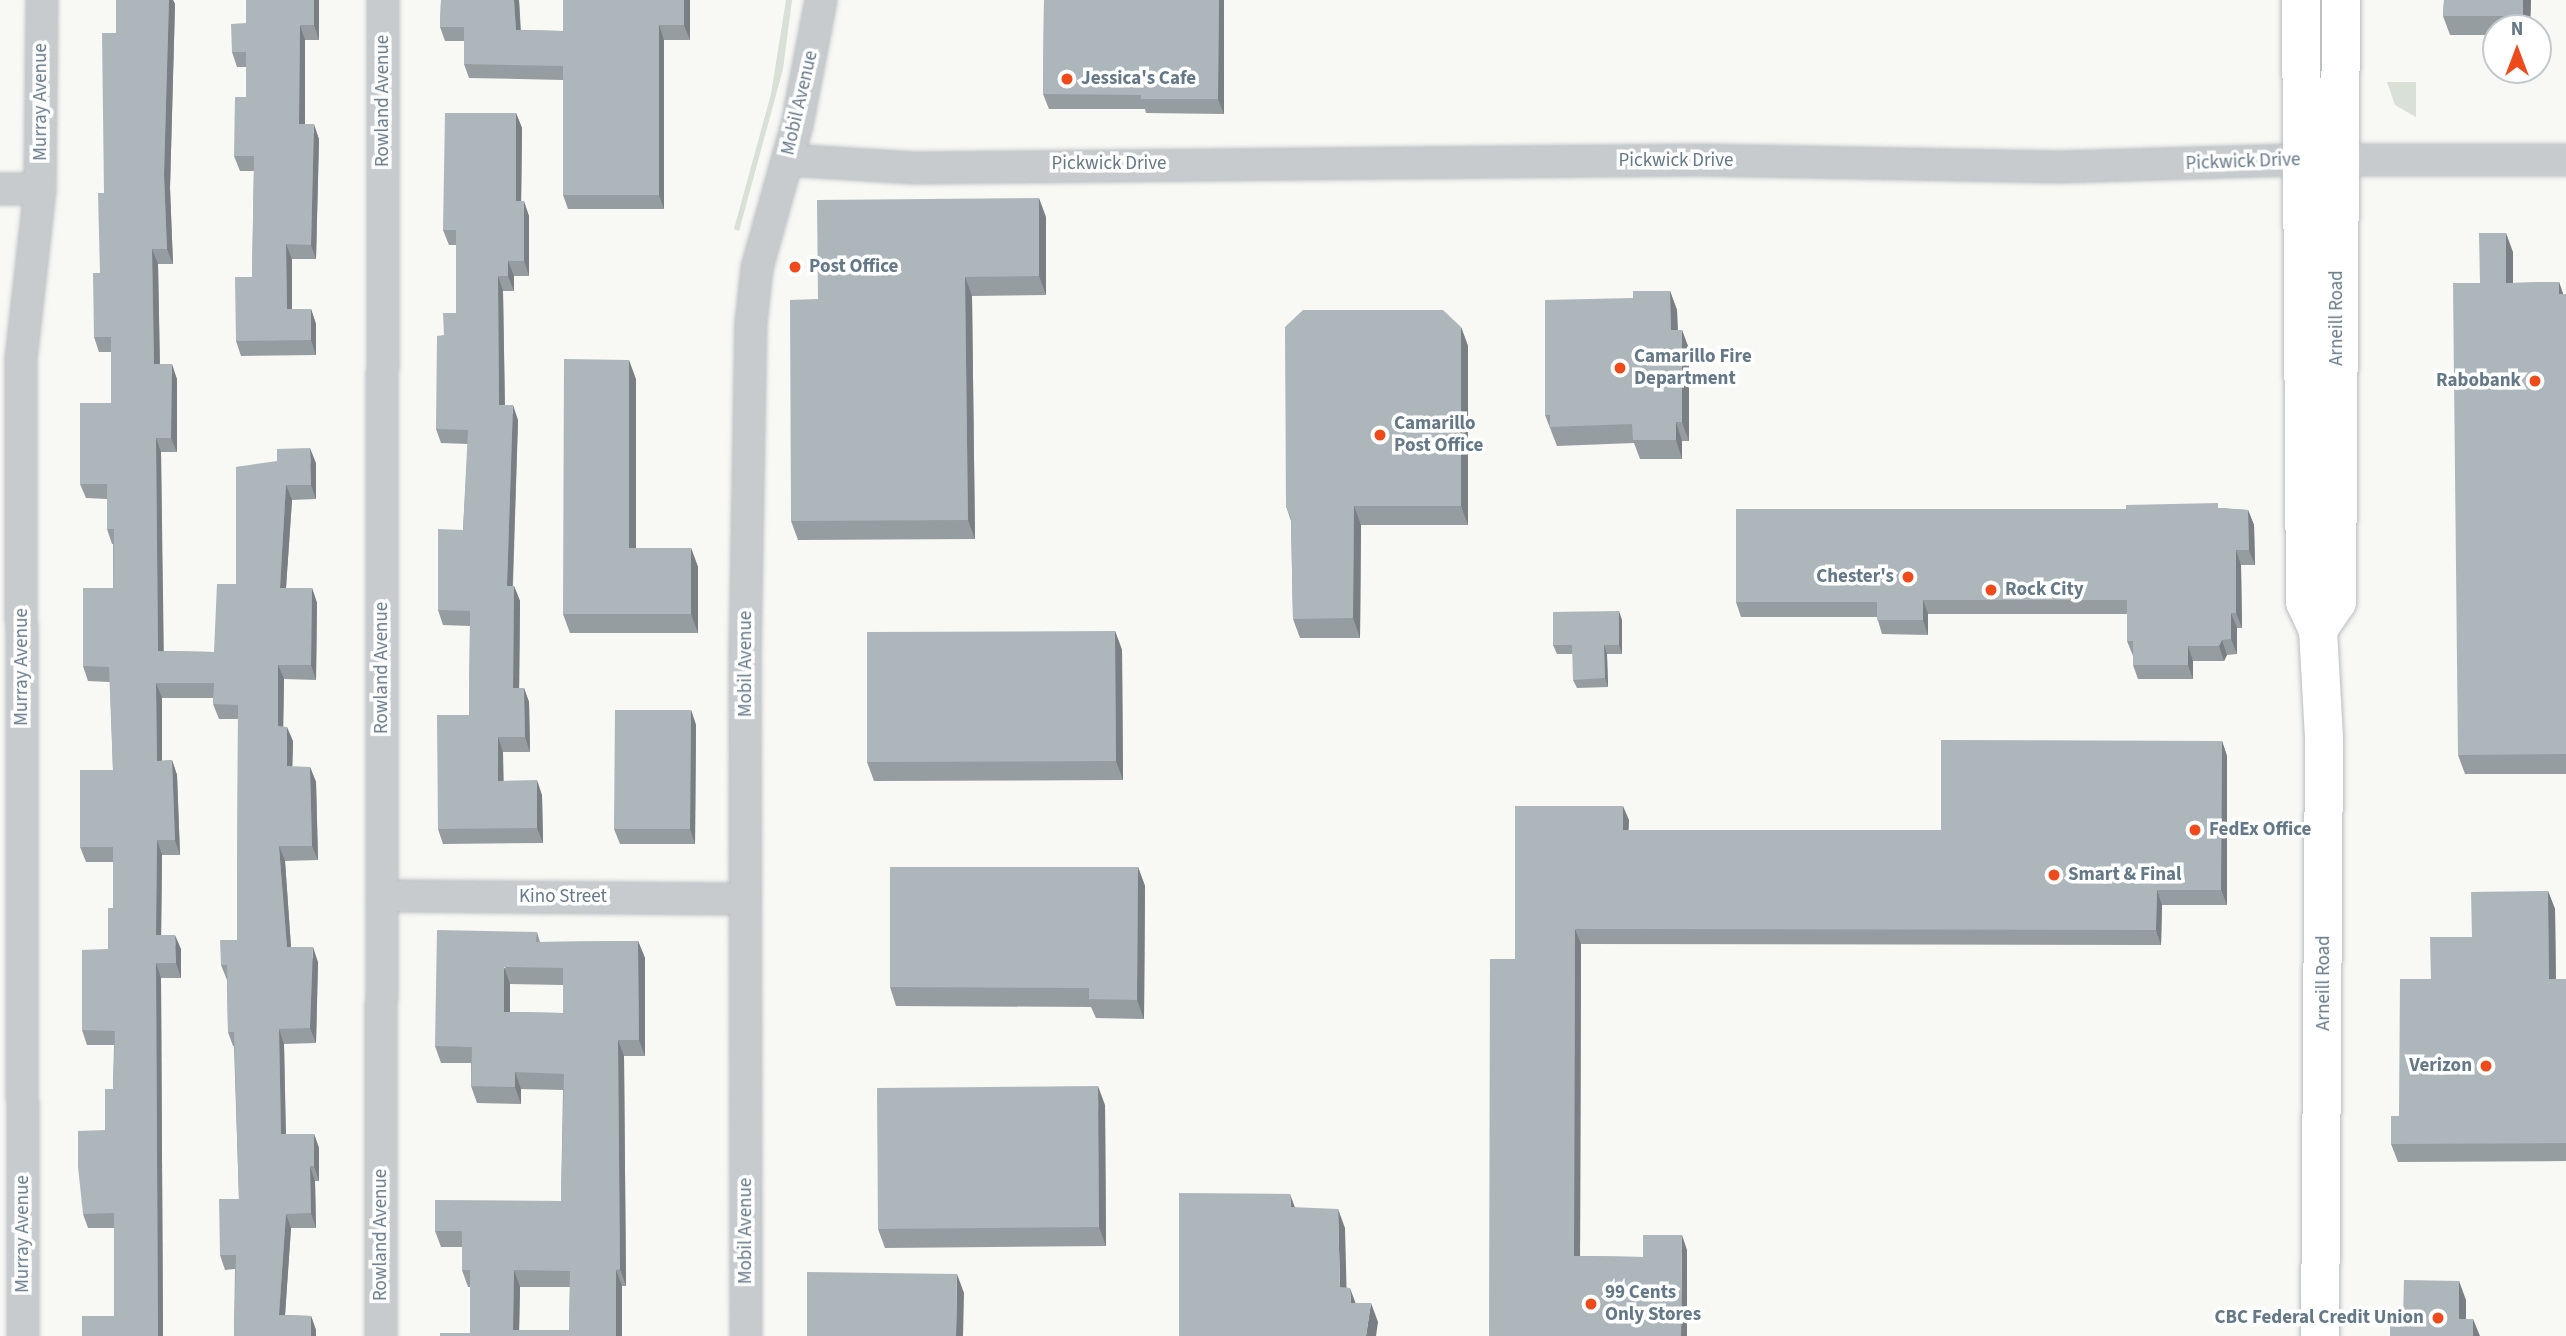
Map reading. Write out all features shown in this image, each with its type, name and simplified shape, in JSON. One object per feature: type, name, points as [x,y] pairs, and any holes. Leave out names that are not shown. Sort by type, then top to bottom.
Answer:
[{"type":"main road","name":"Arneill Road","points":[[2301,0],[2319,160],[2337,603],[2318,630],[2324,738],[2320,1336]]},
{"type":"main road","name":"Arneill Road","points":[[2319,160],[2341,0]]},
{"type":"street","name":"Murray Avenue","points":[[23,1336],[11,929],[21,359],[40,189],[42,0]]},
{"type":"street","name":"Rowland Avenue","points":[[381,1336],[383,0]]},
{"type":"street","name":"Mobil Avenue","points":[[746,1336],[745,899],[751,323],[757,268],[787,160],[821,0]]},
{"type":"street","name":"Pickwick Drive","points":[[787,160],[915,168],[1672,160],[2060,167],[2319,160],[2566,160]]},
{"type":"street","points":[[0,190],[40,189]]},
{"type":"street","name":"Kino Street","points":[[382,896],[745,899]]},
{"type":"shaded area","points":[[786,0],[792,0],[783,69],[739,231],[734,229],[771,94]]},
{"type":"shaded area","points":[[2387,82],[2416,82],[2416,117],[2395,105]]},
{"type":"building","points":[[116,0],[169,0],[164,174],[167,249],[152,249],[154,364],[172,364],[171,438],[156,438],[158,651],[214,652],[217,584],[236,584],[236,467],[277,461],[277,449],[310,448],[311,485],[286,485],[280,588],[312,588],[311,665],[278,665],[278,726],[287,727],[287,766],[310,767],[312,846],[279,846],[287,947],[313,947],[310,1028],[279,1029],[281,1134],[314,1134],[314,1166],[310,1166],[311,1213],[286,1214],[279,1315],[311,1316],[311,1336],[234,1336],[236,1255],[220,1255],[219,1199],[239,1199],[234,1032],[228,1032],[227,965],[221,965],[220,940],[237,940],[238,705],[213,704],[214,683],[156,683],[157,761],[172,760],[175,840],[157,840],[156,935],[175,935],[176,963],[156,963],[158,1336],[82,1336],[82,1316],[114,1316],[114,1213],[83,1214],[78,1167],[78,1131],[105,1130],[105,1089],[113,1089],[115,1031],[82,1030],[82,950],[108,949],[108,908],[113,908],[113,847],[80,847],[80,770],[113,770],[109,667],[83,666],[83,588],[113,588],[114,529],[107,529],[107,484],[80,484],[80,403],[111,403],[111,337],[94,337],[93,273],[100,273],[98,193],[104,193],[102,33],[116,33]]},
{"type":"building","points":[[246,0],[314,0],[314,25],[300,25],[299,124],[314,124],[311,245],[286,244],[287,309],[311,309],[311,340],[236,341],[235,277],[252,277],[254,156],[234,156],[235,97],[246,97],[246,52],[232,52],[231,24],[246,23]]},
{"type":"building","points":[[441,0],[514,0],[516,30],[563,31],[563,0],[684,0],[684,25],[659,25],[659,195],[563,195],[563,66],[464,64],[464,27],[440,27]]},
{"type":"building","points":[[1044,0],[1219,0],[1218,99],[1141,99],[1141,95],[1043,94]]},
{"type":"building","points":[[2444,0],[2523,0],[2523,14],[2443,16]]},
{"type":"building","points":[[445,113],[516,113],[516,201],[524,201],[524,261],[508,261],[508,276],[498,276],[499,405],[513,405],[507,586],[514,586],[513,688],[524,688],[525,737],[498,737],[498,781],[537,780],[537,828],[438,829],[437,715],[469,715],[470,611],[438,610],[438,529],[463,530],[468,430],[436,429],[437,336],[444,335],[443,313],[456,313],[456,230],[443,230]]},
{"type":"building","points":[[1039,198],[1039,276],[965,277],[968,520],[791,521],[790,300],[818,299],[817,200]]},
{"type":"building","points":[[2479,233],[2506,233],[2506,283],[2559,282],[2559,294],[2566,294],[2566,754],[2458,755],[2453,283],[2480,283]]},
{"type":"building","name":"Camarillo Fire Department","points":[[1633,291],[1670,291],[1671,330],[1682,330],[1682,422],[1676,422],[1676,440],[1633,440],[1632,424],[1550,427],[1550,415],[1545,415],[1545,300],[1633,298]]},
{"type":"building","name":"Camarillo Post Office","points":[[1303,310],[1443,310],[1461,327],[1461,506],[1354,506],[1353,618],[1293,619],[1291,518],[1286,506],[1285,327]]},
{"type":"building","points":[[564,359],[629,360],[629,548],[691,548],[691,614],[563,614]]},
{"type":"building","name":"Rock City","points":[[2218,503],[2218,508],[2248,510],[2249,550],[2236,550],[2236,613],[2231,613],[2231,639],[2222,640],[2219,646],[2188,646],[2188,665],[2133,665],[2133,641],[2127,641],[2127,600],[1923,600],[1923,620],[1877,620],[1877,602],[1736,602],[1736,509],[2126,509],[2126,505]]},
{"type":"building","points":[[1619,611],[1619,645],[1604,645],[1605,678],[1573,680],[1572,645],[1553,645],[1553,612]]},
{"type":"building","points":[[1115,631],[1116,761],[867,762],[867,632]]},
{"type":"building","points":[[615,710],[691,710],[690,829],[614,829]]},
{"type":"building","points":[[1941,740],[2222,741],[2221,890],[2157,890],[2156,930],[1575,929],[1574,1256],[1643,1257],[1643,1235],[1682,1235],[1681,1336],[1489,1336],[1490,959],[1515,959],[1515,806],[1623,806],[1623,830],[1941,830]]},
{"type":"building","points":[[890,867],[1138,867],[1137,1000],[1089,999],[1089,988],[890,987]]},
{"type":"building","name":"Verizon","points":[[2548,891],[2549,979],[2566,979],[2566,1143],[2391,1144],[2391,1116],[2399,1116],[2400,979],[2431,979],[2430,937],[2472,937],[2471,892]]},
{"type":"building","points":[[437,930],[537,932],[536,942],[638,941],[639,1040],[618,1040],[620,1269],[616,1270],[616,1336],[440,1336],[440,1333],[470,1333],[470,1270],[462,1270],[462,1231],[435,1231],[435,1200],[561,1201],[564,1074],[515,1072],[515,1087],[471,1086],[472,1047],[435,1046]],"holes":[[[504,967],[563,968],[563,1013],[504,1012]],[[514,1270],[570,1271],[569,1330],[513,1330]]]},
{"type":"building","points":[[1098,1086],[1099,1227],[878,1229],[877,1088]]},
{"type":"building","points":[[1179,1193],[1290,1194],[1291,1207],[1338,1209],[1340,1287],[1350,1288],[1351,1303],[1371,1303],[1366,1336],[1179,1336]]},
{"type":"building","points":[[807,1272],[957,1274],[956,1336],[807,1336]]},
{"type":"building","points":[[2404,1280],[2459,1281],[2459,1319],[2473,1319],[2473,1336],[2390,1336],[2390,1318],[2403,1318]]},
{"type":"place","name":"Jessica's Cafe","points":[[1067,79]]},
{"type":"place","name":"Post Office","points":[[795,267]]},
{"type":"place","name":"Camarillo Fire Department","points":[[1620,368]]},
{"type":"place","name":"Rabobank","points":[[2535,381]]},
{"type":"place","name":"Camarillo Post Office","points":[[1380,435]]},
{"type":"place","name":"Chester's","points":[[1908,577]]},
{"type":"place","name":"Rock City","points":[[1991,590]]},
{"type":"place","name":"FedEx Office","points":[[2195,830]]},
{"type":"place","name":"Smart & Final","points":[[2054,875]]},
{"type":"place","name":"Verizon","points":[[2486,1066]]},
{"type":"place","name":"99 Cents Only Stores","points":[[1591,1304]]},
{"type":"place","name":"CBC Federal Credit Union","points":[[2438,1318]]}]
